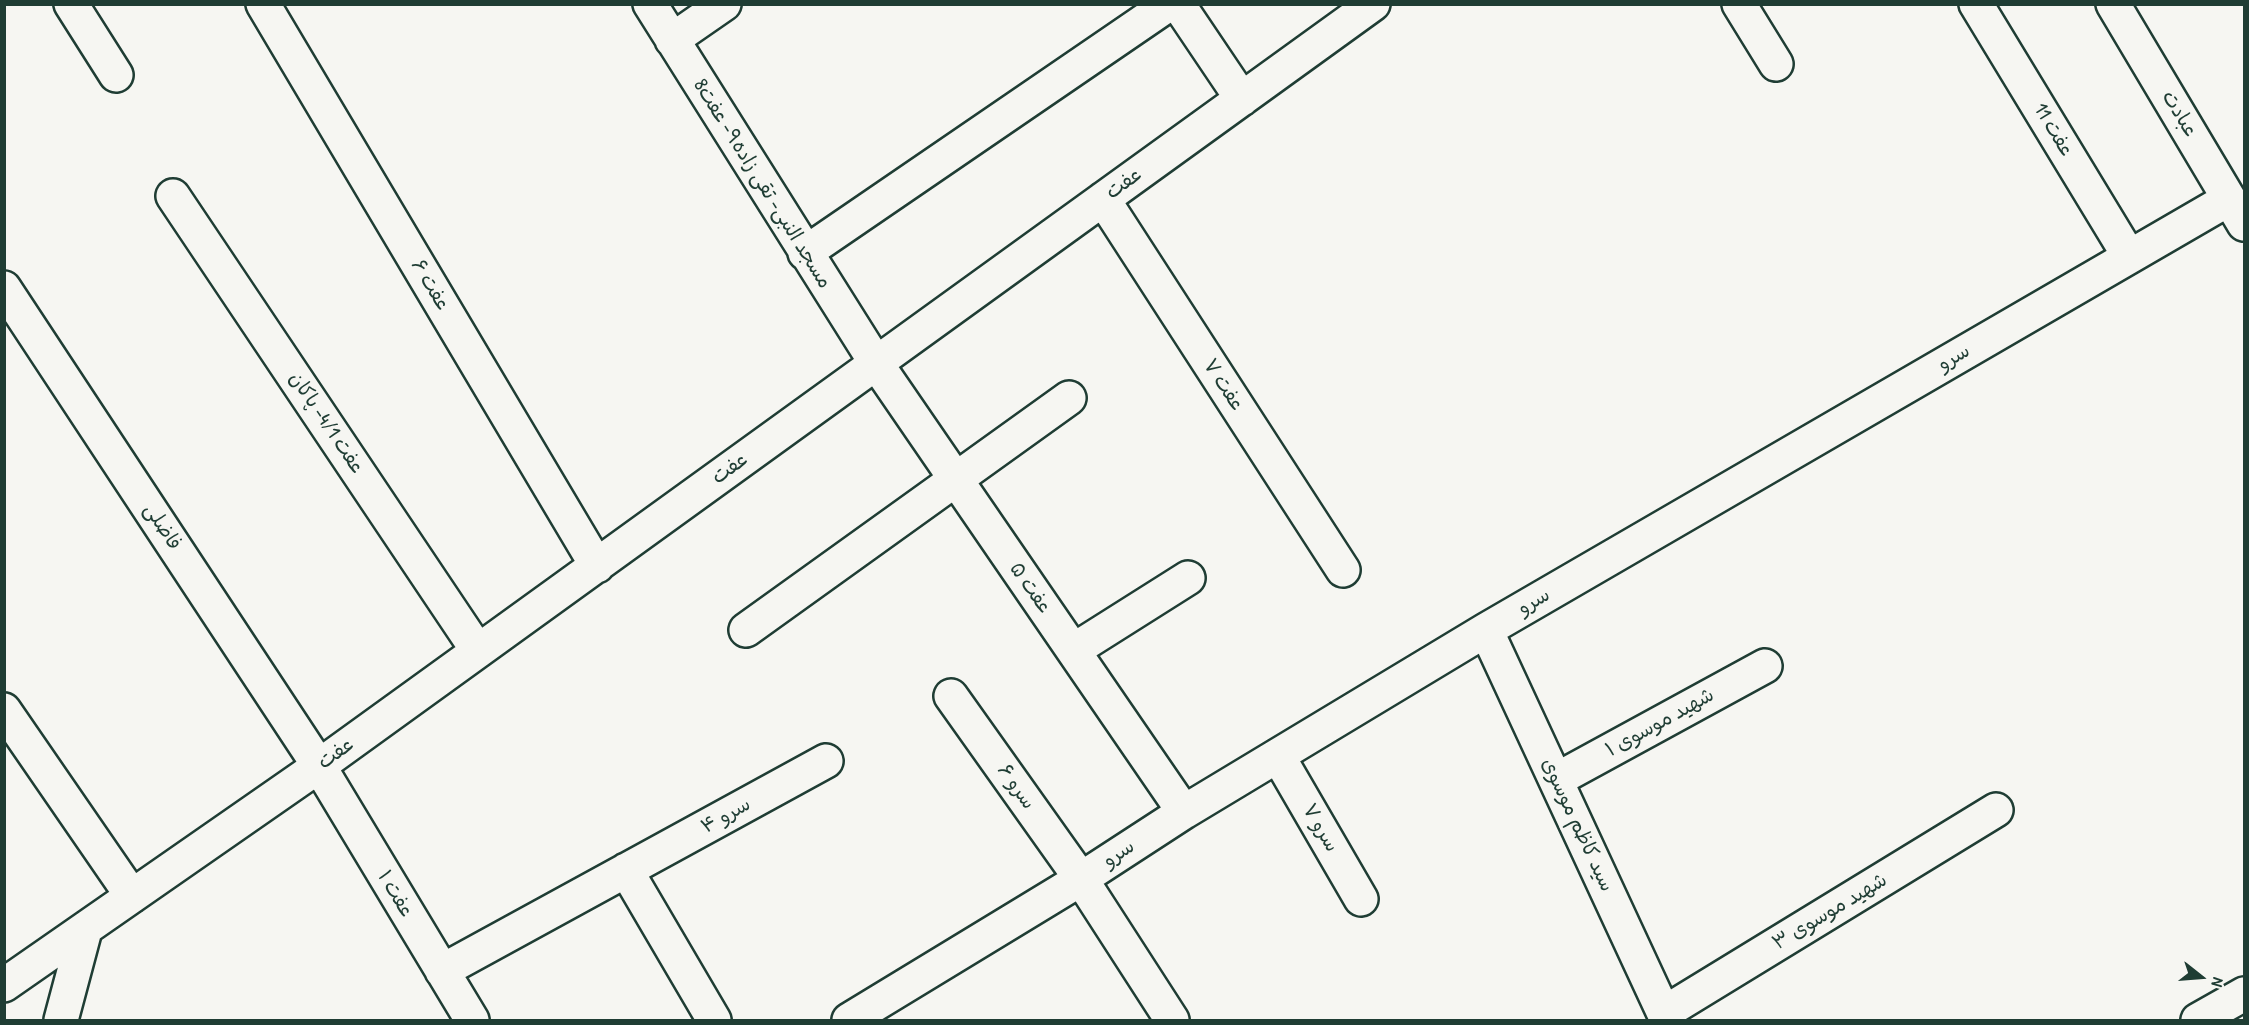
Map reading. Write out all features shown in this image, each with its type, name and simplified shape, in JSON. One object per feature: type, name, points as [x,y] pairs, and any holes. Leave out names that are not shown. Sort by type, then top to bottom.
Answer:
[{"type":"street","points":[[71,4],[116,75]]},
{"type":"street","name":"عفت ۶","points":[[263,4],[597,566]]},
{"type":"street","name":"مسجد النبی- تقی زاده۹- عفت8","points":[[650,4],[876,363]]},
{"type":"street","points":[[672,40],[724,4]]},
{"type":"street","points":[[805,253],[1169,4]]},
{"type":"street","points":[[1178,4],[1242,99]]},
{"type":"street","name":"عفت","points":[[4,985],[319,766],[1373,4]]},
{"type":"street","points":[[1739,4],[1776,64]]},
{"type":"street","name":"عفت 11","points":[[1976,4],[2129,256]]},
{"type":"street","name":"عبادت","points":[[2113,4],[2237,212]]},
{"type":"street","name":"عفت 4/1- پاکان","points":[[173,196],[478,651]]},
{"type":"street","name":"عفت ۷","points":[[1103,199],[1343,570]]},
{"type":"street","name":"سرو","points":[[849,1020],[1081,879],[1184,812],[1486,630],[2129,256],[2237,212]]},
{"type":"street","name":"فاضلی","points":[[4,288],[319,766]]},
{"type":"street","name":"عفت ۵","points":[[876,363],[1184,812]]},
{"type":"street","points":[[746,630],[1070,398]]},
{"type":"street","points":[[1074,650],[1188,578]]},
{"type":"street","name":"سید کاظم موسوی","points":[[1486,630],[1666,1017]]},
{"type":"street","name":"شهید موسوی ۱","points":[[1556,780],[1765,666]]},
{"type":"street","name":"سرو ۶","points":[[951,696],[1081,879],[1172,1020]]},
{"type":"street","points":[[4,710],[132,896]]},
{"type":"street","name":"سرو ۷","points":[[1278,756],[1361,899]]},
{"type":"street","name":"سرو ۴","points":[[442,971],[826,761]]},
{"type":"street","name":"عفت ۱","points":[[319,766],[472,1020]]},
{"type":"street","name":"شهید موسوی ۳","points":[[1666,1017],[1996,810]]},
{"type":"street","points":[[626,870],[714,1020]]},
{"type":"street","points":[[61,1020],[85,930]]},
{"type":"street","points":[[2198,1020],[2239,1005]]}]
